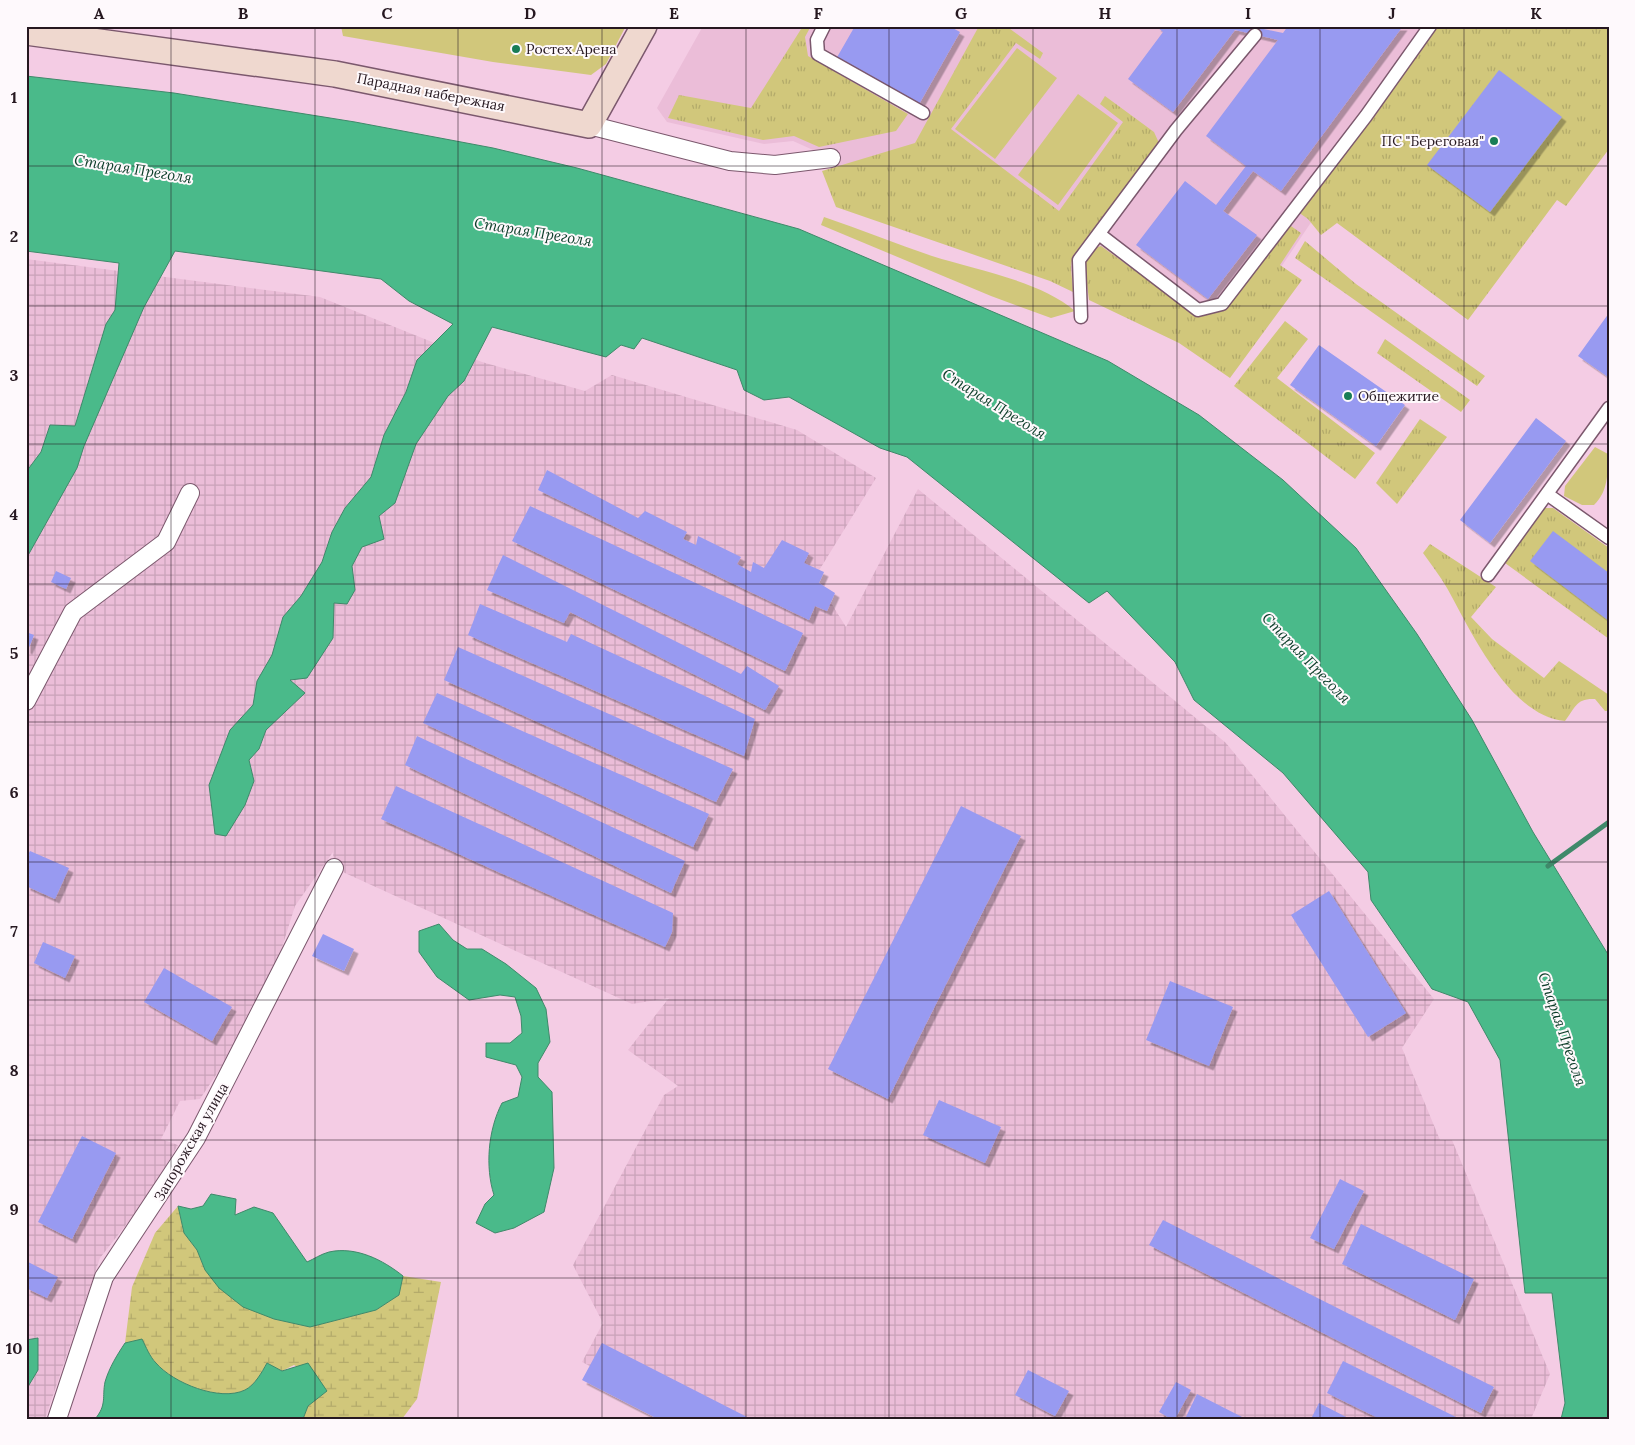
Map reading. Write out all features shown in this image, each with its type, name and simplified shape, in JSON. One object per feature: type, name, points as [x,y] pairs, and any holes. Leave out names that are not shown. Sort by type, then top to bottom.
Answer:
[{"type":"main road","points":[[589,125],[644,26]]},
{"type":"main road","name":"Парадная набережная","points":[[26,32],[335,74],[589,125]]},
{"type":"street","points":[[824,26],[817,40],[818,54],[923,113]]},
{"type":"street","points":[[1099,234],[1198,310],[1222,304],[1366,116],[1430,26]]},
{"type":"street","points":[[1081,317],[1079,260],[1176,130],[1258,30]]},
{"type":"street","name":"Парадная набережная","points":[[589,125],[730,161],[775,165],[831,158]]},
{"type":"street","points":[[1488,576],[1609,408]]},
{"type":"street","points":[[26,701],[73,612],[166,542],[190,493]]},
{"type":"street","points":[[1547,494],[1609,538]]},
{"type":"street","name":"Запорожская улица","points":[[57,1419],[104,1278],[196,1138],[334,868]]},
{"type":"shaded area","points":[[703,26],[1455,26],[1316,215],[1218,361],[1157,319],[1037,260],[842,177],[831,158],[793,141],[764,144],[667,122],[657,108]]},
{"type":"shaded area","points":[[26,259],[320,297],[482,362],[585,391],[612,375],[797,430],[876,478],[815,577],[846,627],[918,489],[1226,743],[1434,999],[1402,1048],[1440,1140],[1452,1140],[1550,1374],[1531,1419],[694,1419],[582,1362],[603,1323],[573,1265],[664,1095],[678,1086],[628,1050],[669,998],[632,1004],[334,868],[333,852],[295,906],[278,960],[230,1054],[200,1099],[180,1101],[161,1139],[178,1145],[147,1198],[100,1258],[45,1419],[26,1419]]},
{"type":"green space","name":"Ростех Арена","points":[[341,26],[626,26],[606,64],[591,75],[493,62],[343,36]]},
{"type":"green space","points":[[803,26],[811,26],[805,37],[808,56],[908,114],[896,131],[819,147],[794,136],[763,140],[668,118],[679,95],[751,108]]},
{"type":"green space","points":[[979,26],[1006,26],[1043,53],[1040,59],[1016,43],[951,129],[1059,211],[1123,122],[1100,104],[1105,96],[1154,132],[1159,143],[1073,256],[1071,270],[1073,292],[1050,281],[836,207],[822,171],[915,143]]},
{"type":"green space","points":[[1436,26],[1609,26],[1609,149],[1566,206],[1557,200],[1468,320],[1337,223],[1321,235],[1308,219],[1298,212],[1374,117]]},
{"type":"green space","points":[[1017,48],[1057,78],[995,159],[955,129]]},
{"type":"green space","points":[[1078,94],[1118,123],[1058,205],[1018,175]]},
{"type":"green space","points":[[824,217],[932,256],[1026,284],[1061,301],[1075,311],[1051,318],[991,296],[821,225]]},
{"type":"green space","points":[[1288,224],[1301,233],[1280,265],[1302,280],[1230,378],[1179,343],[1089,300],[1084,261],[1095,248],[1101,246],[1197,315],[1223,310]]},
{"type":"green space","points":[[1305,241],[1356,284],[1485,376],[1477,386],[1295,258]]},
{"type":"green space","points":[[1285,321],[1308,339],[1277,378],[1375,453],[1355,479],[1234,386]]},
{"type":"green space","points":[[1385,339],[1470,400],[1461,412],[1377,353]]},
{"type":"green space","points":[[1420,419],[1447,437],[1397,504],[1376,483]]},
{"type":"green space","points":[[1595,447],[1608,454],[1605,488],[1594,505],[1582,505],[1564,496],[1565,486]]},
{"type":"green space","points":[[1544,508],[1553,508],[1609,548],[1609,639],[1505,563]]},
{"type":"green space","points":[[1430,544],[1496,587],[1471,617],[1492,639],[1544,678],[1559,661],[1609,695],[1609,711],[1605,711],[1595,699],[1584,700],[1577,705],[1565,721],[1545,716],[1526,704],[1509,688],[1494,669],[1444,584],[1423,553]]},
{"type":"green space","points":[[178,1206],[184,1233],[197,1250],[205,1270],[274,1319],[310,1327],[376,1310],[399,1295],[403,1276],[441,1282],[417,1399],[402,1419],[303,1419],[308,1406],[327,1391],[317,1378],[294,1365],[282,1371],[267,1363],[249,1388],[235,1393],[223,1394],[198,1388],[174,1377],[154,1361],[142,1340],[125,1343],[132,1287],[155,1233]]},
{"type":"water","name":"Старая Преголя","points":[[26,76],[174,93],[355,122],[493,148],[577,168],[799,229],[1108,361],[1199,415],[1283,480],[1356,548],[1417,634],[1472,720],[1533,832],[1609,956],[1609,1419],[1561,1419],[1565,1403],[1552,1293],[1525,1293],[1500,1060],[1468,1002],[1432,989],[1371,900],[1368,872],[1283,773],[1194,700],[1175,662],[1107,591],[1089,603],[907,457],[880,448],[789,397],[764,400],[744,390],[737,370],[642,338],[634,349],[621,345],[606,357],[492,327],[464,381],[448,396],[416,444],[395,503],[379,516],[384,539],[362,547],[352,566],[355,590],[347,604],[334,603],[333,638],[307,678],[290,680],[305,693],[266,730],[259,749],[249,760],[254,781],[245,805],[226,836],[215,834],[209,785],[230,730],[253,705],[257,681],[272,655],[283,617],[301,596],[322,562],[332,532],[345,508],[371,477],[384,435],[406,392],[417,360],[453,324],[409,301],[381,279],[175,251],[144,307],[84,446],[77,468],[26,559],[26,472],[41,452],[50,425],[75,426],[106,324],[115,310],[119,263],[26,251]]},
{"type":"water","points":[[439,924],[453,940],[467,949],[482,949],[506,964],[536,988],[546,1009],[550,1042],[538,1063],[538,1077],[552,1092],[554,1168],[544,1212],[514,1228],[495,1233],[476,1223],[485,1204],[494,1195],[489,1173],[489,1149],[497,1114],[502,1103],[518,1097],[522,1077],[516,1065],[486,1057],[486,1043],[510,1043],[522,1033],[521,1016],[515,997],[500,995],[469,1000],[437,977],[419,952],[419,931]]},
{"type":"water","points":[[211,1194],[236,1199],[235,1215],[254,1207],[273,1213],[307,1262],[326,1253],[339,1251],[359,1253],[378,1260],[403,1276],[399,1295],[376,1310],[310,1327],[274,1319],[243,1307],[219,1288],[205,1270],[197,1250],[184,1233],[178,1206],[191,1209],[203,1206]]},
{"type":"water","points":[[38,1338],[38,1370],[26,1390],[26,1340]]},
{"type":"water","points":[[142,1339],[152,1358],[164,1370],[185,1383],[210,1392],[223,1394],[245,1390],[258,1378],[267,1363],[282,1371],[308,1363],[327,1391],[308,1406],[303,1419],[95,1419],[101,1409],[105,1382],[116,1357],[125,1343]]},
{"type":"building","points":[[855,26],[949,26],[960,32],[918,106],[836,59]]},
{"type":"building","points":[[1156,26],[1249,26],[1283,33],[1288,26],[1403,26],[1281,191],[1253,171],[1223,211],[1257,235],[1208,299],[1136,245],[1185,181],[1216,205],[1246,166],[1206,136],[1278,40],[1235,30],[1173,112],[1128,79],[1163,32]]},
{"type":"building","name":"ПС \"Береговая\"","points":[[1499,70],[1562,117],[1490,212],[1427,165]]},
{"type":"building","points":[[1609,313],[1609,375],[1608,377],[1578,356]]},
{"type":"building","name":"Общежитие","points":[[1319,345],[1405,405],[1376,446],[1290,385]]},
{"type":"building","points":[[1536,418],[1566,441],[1490,543],[1460,520]]},
{"type":"building","points":[[547,470],[638,518],[645,511],[687,532],[683,539],[696,545],[698,536],[741,557],[737,564],[751,572],[753,562],[764,568],[782,540],[809,553],[804,563],[824,572],[819,583],[835,593],[827,611],[815,606],[809,620],[538,490]]},
{"type":"building","points":[[530,506],[803,633],[785,671],[512,541]]},
{"type":"building","points":[[1553,531],[1609,573],[1609,621],[1530,561]]},
{"type":"building","points":[[503,555],[741,674],[747,666],[779,686],[765,710],[570,612],[564,623],[487,590]]},
{"type":"building","points":[[56,571],[71,578],[66,589],[51,582]]},
{"type":"building","points":[[480,604],[567,642],[571,634],[755,719],[744,756],[468,635]]},
{"type":"building","points":[[26,632],[34,635],[28,650],[26,649]]},
{"type":"building","points":[[458,647],[733,769],[716,802],[444,680]]},
{"type":"building","points":[[437,693],[709,814],[693,847],[423,723]]},
{"type":"building","points":[[417,736],[685,861],[671,893],[405,765]]},
{"type":"building","points":[[396,786],[673,913],[672,932],[665,947],[381,819]]},
{"type":"building","points":[[961,806],[1021,836],[888,1099],[828,1069]]},
{"type":"building","points":[[30,851],[69,868],[55,899],[26,886],[26,858]]},
{"type":"building","points":[[1329,891],[1406,1013],[1368,1037],[1291,915]]},
{"type":"building","points":[[323,934],[354,949],[344,971],[312,956]]},
{"type":"building","points":[[43,942],[75,956],[65,978],[34,963]]},
{"type":"building","points":[[164,968],[232,1007],[212,1041],[144,1002]]},
{"type":"building","points":[[1170,981],[1233,1007],[1209,1066],[1146,1040]]},
{"type":"building","points":[[939,1100],[1001,1127],[985,1163],[923,1135]]},
{"type":"building","points":[[82,1136],[116,1153],[72,1239],[38,1222]]},
{"type":"building","points":[[1340,1179],[1364,1191],[1334,1249],[1310,1238]]},
{"type":"building","points":[[1163,1220],[1494,1387],[1481,1413],[1149,1245]]},
{"type":"building","points":[[1361,1224],[1474,1279],[1455,1320],[1342,1264]]},
{"type":"building","points":[[26,1261],[58,1277],[47,1298],[26,1288]]},
{"type":"building","points":[[602,1343],[751,1419],[658,1419],[582,1380]]},
{"type":"building","points":[[1343,1361],[1460,1419],[1380,1419],[1327,1393]]},
{"type":"building","points":[[1028,1370],[1069,1391],[1055,1416],[1015,1395]]},
{"type":"building","points":[[1176,1382],[1191,1390],[1175,1419],[1171,1419],[1159,1412]]},
{"type":"building","points":[[1197,1394],[1246,1419],[1185,1419]]},
{"type":"building","points":[[1319,1403],[1350,1419],[1311,1419]]},
{"type":"waterway","points":[[1548,866],[1609,822]]},
{"type":"place","name":"Ростех Арена","points":[[516,49]]},
{"type":"place","name":"ПС \"Береговая\"","points":[[1494,141]]},
{"type":"place","name":"Общежитие","points":[[1348,396]]}]
